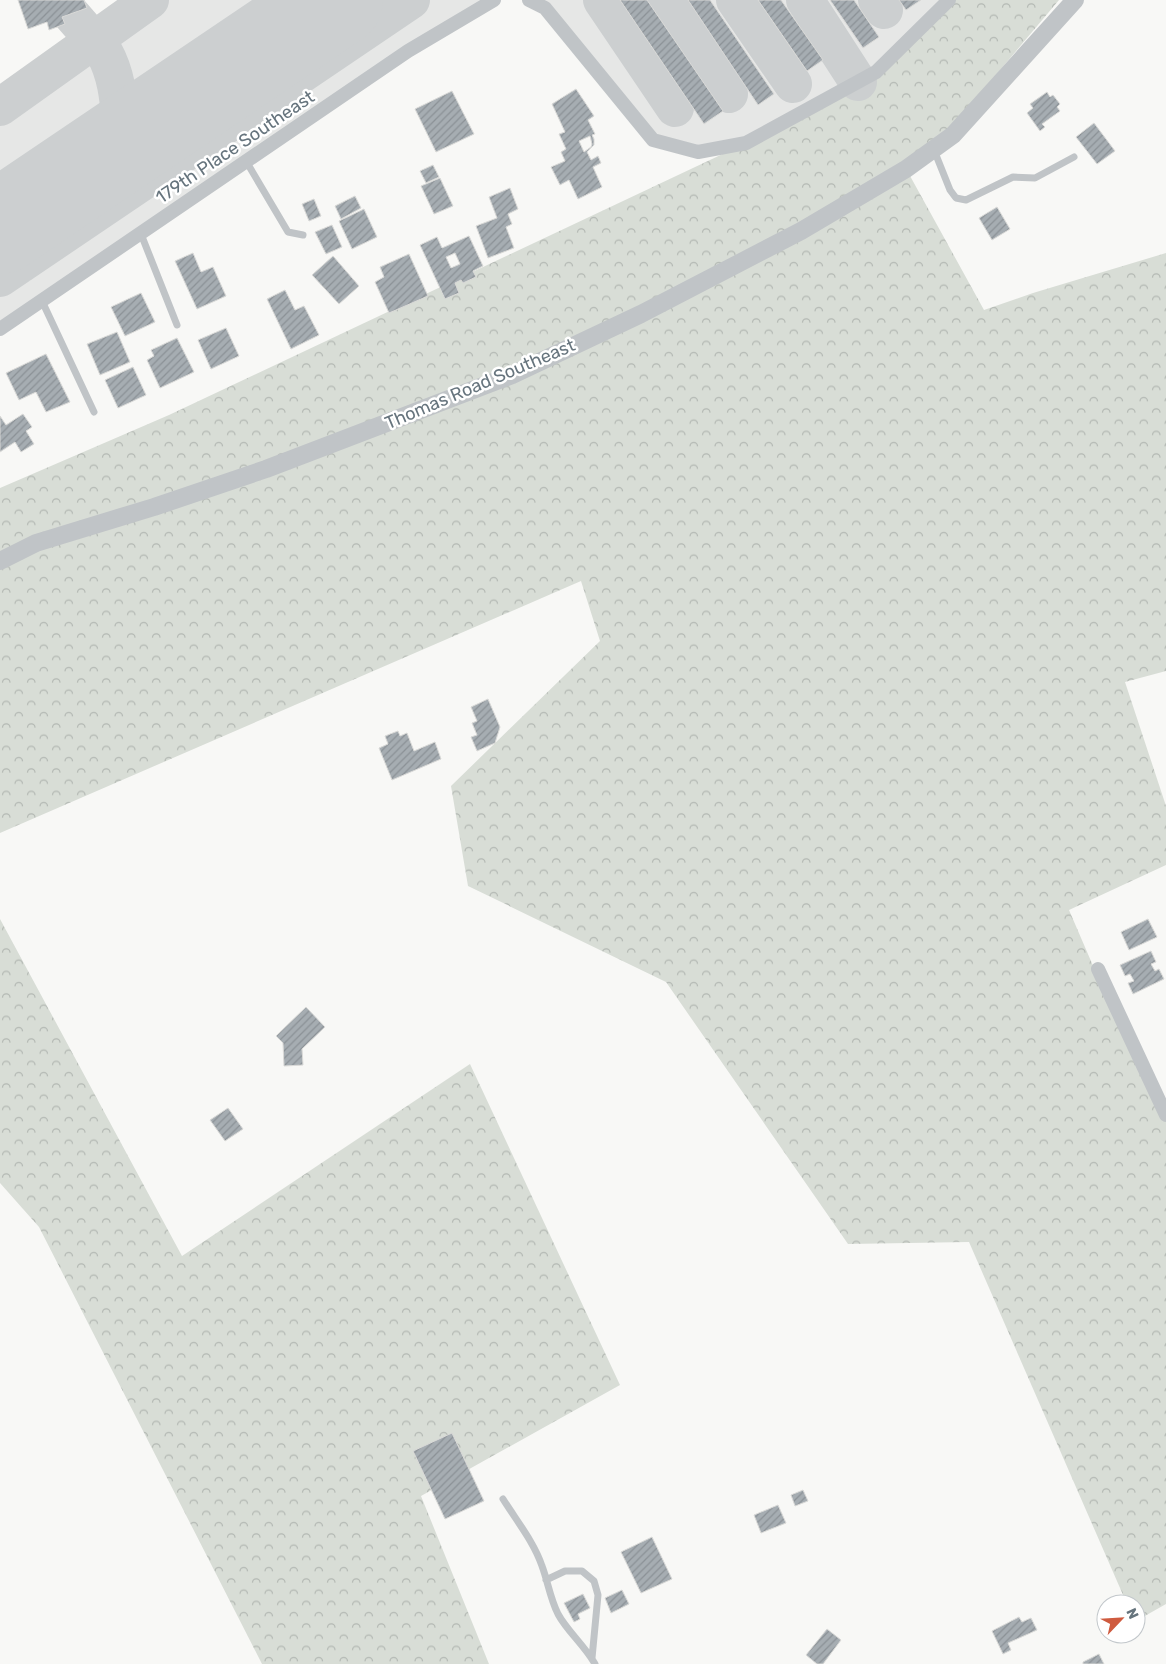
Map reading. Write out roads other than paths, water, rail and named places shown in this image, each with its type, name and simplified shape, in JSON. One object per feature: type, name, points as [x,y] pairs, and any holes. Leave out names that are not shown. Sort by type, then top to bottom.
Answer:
[{"type":"street","name":"179th Place Southeast","points":[[0,329],[408,51],[494,0]]},
{"type":"street","points":[[529,0],[545,8],[652,140],[698,152],[746,143],[876,72],[949,0]]},
{"type":"street","name":"Thomas Road Southeast","points":[[0,561],[36,543],[154,507],[266,469],[512,375],[640,314],[800,231],[906,169],[934,150],[960,128],[1075,0]]},
{"type":"street","points":[[1098,969],[1166,1115]]},
{"type":"lane","points":[[934,150],[950,190],[956,198],[966,200],[1013,177],[1035,178],[1074,157]]},
{"type":"lane","points":[[246,162],[288,232],[302,235]]},
{"type":"lane","points":[[141,234],[177,325]]},
{"type":"lane","points":[[42,301],[94,412]]},
{"type":"lane","points":[[503,1499],[536,1552],[559,1616],[594,1661]]},
{"type":"lane","points":[[546,1580],[565,1571],[582,1571],[594,1581],[598,1594],[594,1661]]}]
